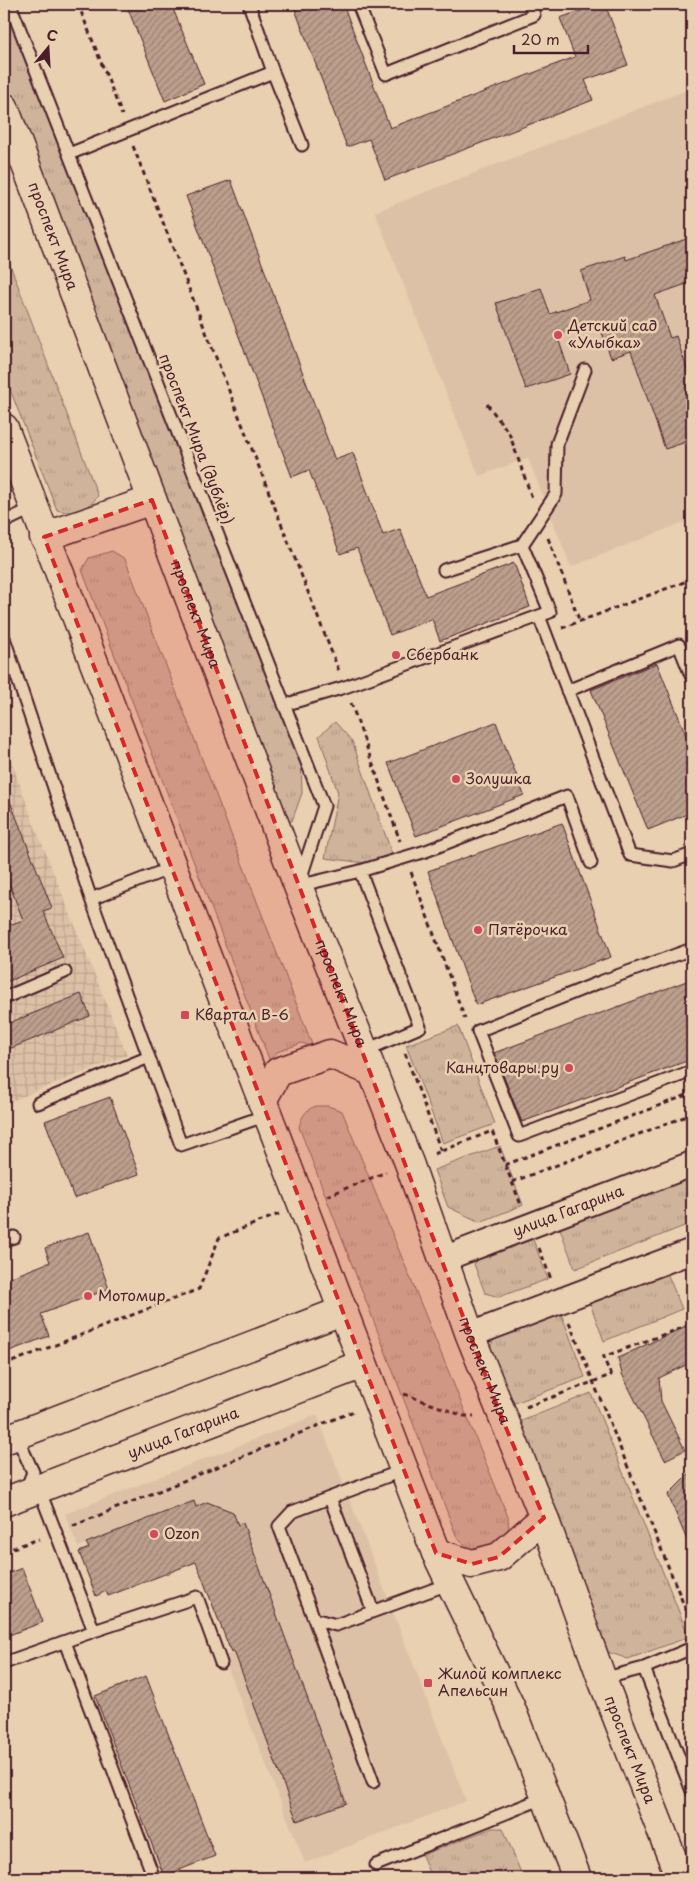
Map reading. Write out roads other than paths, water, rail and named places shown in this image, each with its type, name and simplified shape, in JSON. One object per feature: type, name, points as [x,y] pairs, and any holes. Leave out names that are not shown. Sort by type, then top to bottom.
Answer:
[{"type":"main road","name":"проспект Мира","points":[[4,107],[298,886],[409,1164],[470,1335],[501,1416],[544,1518],[602,1679],[680,1878]]},
{"type":"main road","points":[[4,428],[171,868],[436,1553],[510,1706],[577,1878]]},
{"type":"main road","points":[[44,537],[152,500]]},
{"type":"main road","points":[[265,1108],[278,1072],[330,1054],[367,1061]]},
{"type":"main road","points":[[4,1440],[342,1311]]},
{"type":"main road","name":"улица Гагарина","points":[[22,1495],[363,1364]]},
{"type":"main road","points":[[436,1553],[472,1564],[499,1557],[544,1518]]},
{"type":"street","name":"улица Гагарина","points":[[443,1259],[692,1164]]},
{"type":"street","points":[[470,1335],[692,1251]]},
{"type":"lane","name":"проспект Мира (дублёр)","points":[[10,4],[324,806],[298,886]]},
{"type":"lane","points":[[249,4],[302,145]]},
{"type":"lane","points":[[358,4],[386,74],[534,16],[530,4]]},
{"type":"lane","points":[[69,154],[273,72]]},
{"type":"lane","points":[[444,570],[522,545],[556,494],[557,444],[585,370]]},
{"type":"lane","points":[[4,522],[33,508]]},
{"type":"lane","points":[[284,705],[345,687],[550,612],[522,545]]},
{"type":"lane","points":[[539,616],[630,855],[673,861],[692,854]]},
{"type":"lane","points":[[4,638],[91,899],[181,1145],[265,1108]]},
{"type":"lane","points":[[567,691],[680,645],[692,678]]},
{"type":"lane","points":[[298,886],[360,871],[426,851],[567,796],[591,863]]},
{"type":"lane","points":[[91,899],[171,868]]},
{"type":"lane","points":[[360,871],[420,1027],[398,1036],[367,1061]]},
{"type":"lane","points":[[692,949],[600,982],[478,1031],[519,1136],[692,1071]]},
{"type":"lane","points":[[4,998],[65,972]]},
{"type":"lane","points":[[38,1103],[149,1057]]},
{"type":"lane","points":[[4,1440],[21,1446],[33,1472],[22,1495],[57,1533],[94,1631]]},
{"type":"lane","points":[[373,1782],[279,1526],[292,1512],[404,1470]]},
{"type":"lane","points":[[330,1498],[372,1611]]},
{"type":"lane","points":[[314,1619],[336,1625],[451,1583]]},
{"type":"lane","points":[[4,1663],[197,1597],[221,1663]]},
{"type":"lane","points":[[65,1642],[154,1878]]},
{"type":"lane","points":[[602,1679],[644,1668],[692,1648]]},
{"type":"lane","points":[[644,1668],[692,1791]]},
{"type":"lane","points":[[376,1865],[546,1797]]},
{"type":"place","name":"Детский сад «Улыбка»","points":[[558,335]]},
{"type":"place","name":"Сбербанк","points":[[396,655]]},
{"type":"place","name":"Золушка","points":[[456,779]]},
{"type":"place","name":"Пятёрочка","points":[[478,930]]},
{"type":"place","name":"Квартал В-6","points":[[185,1015]]},
{"type":"place","name":"Канцтовары.ру","points":[[569,1068]]},
{"type":"place","name":"Мотомир","points":[[88,1296]]},
{"type":"place","name":"Ozon","points":[[154,1534]]},
{"type":"place","name":"Жилой комплекс Апельсин","points":[[428,1683]]}]
